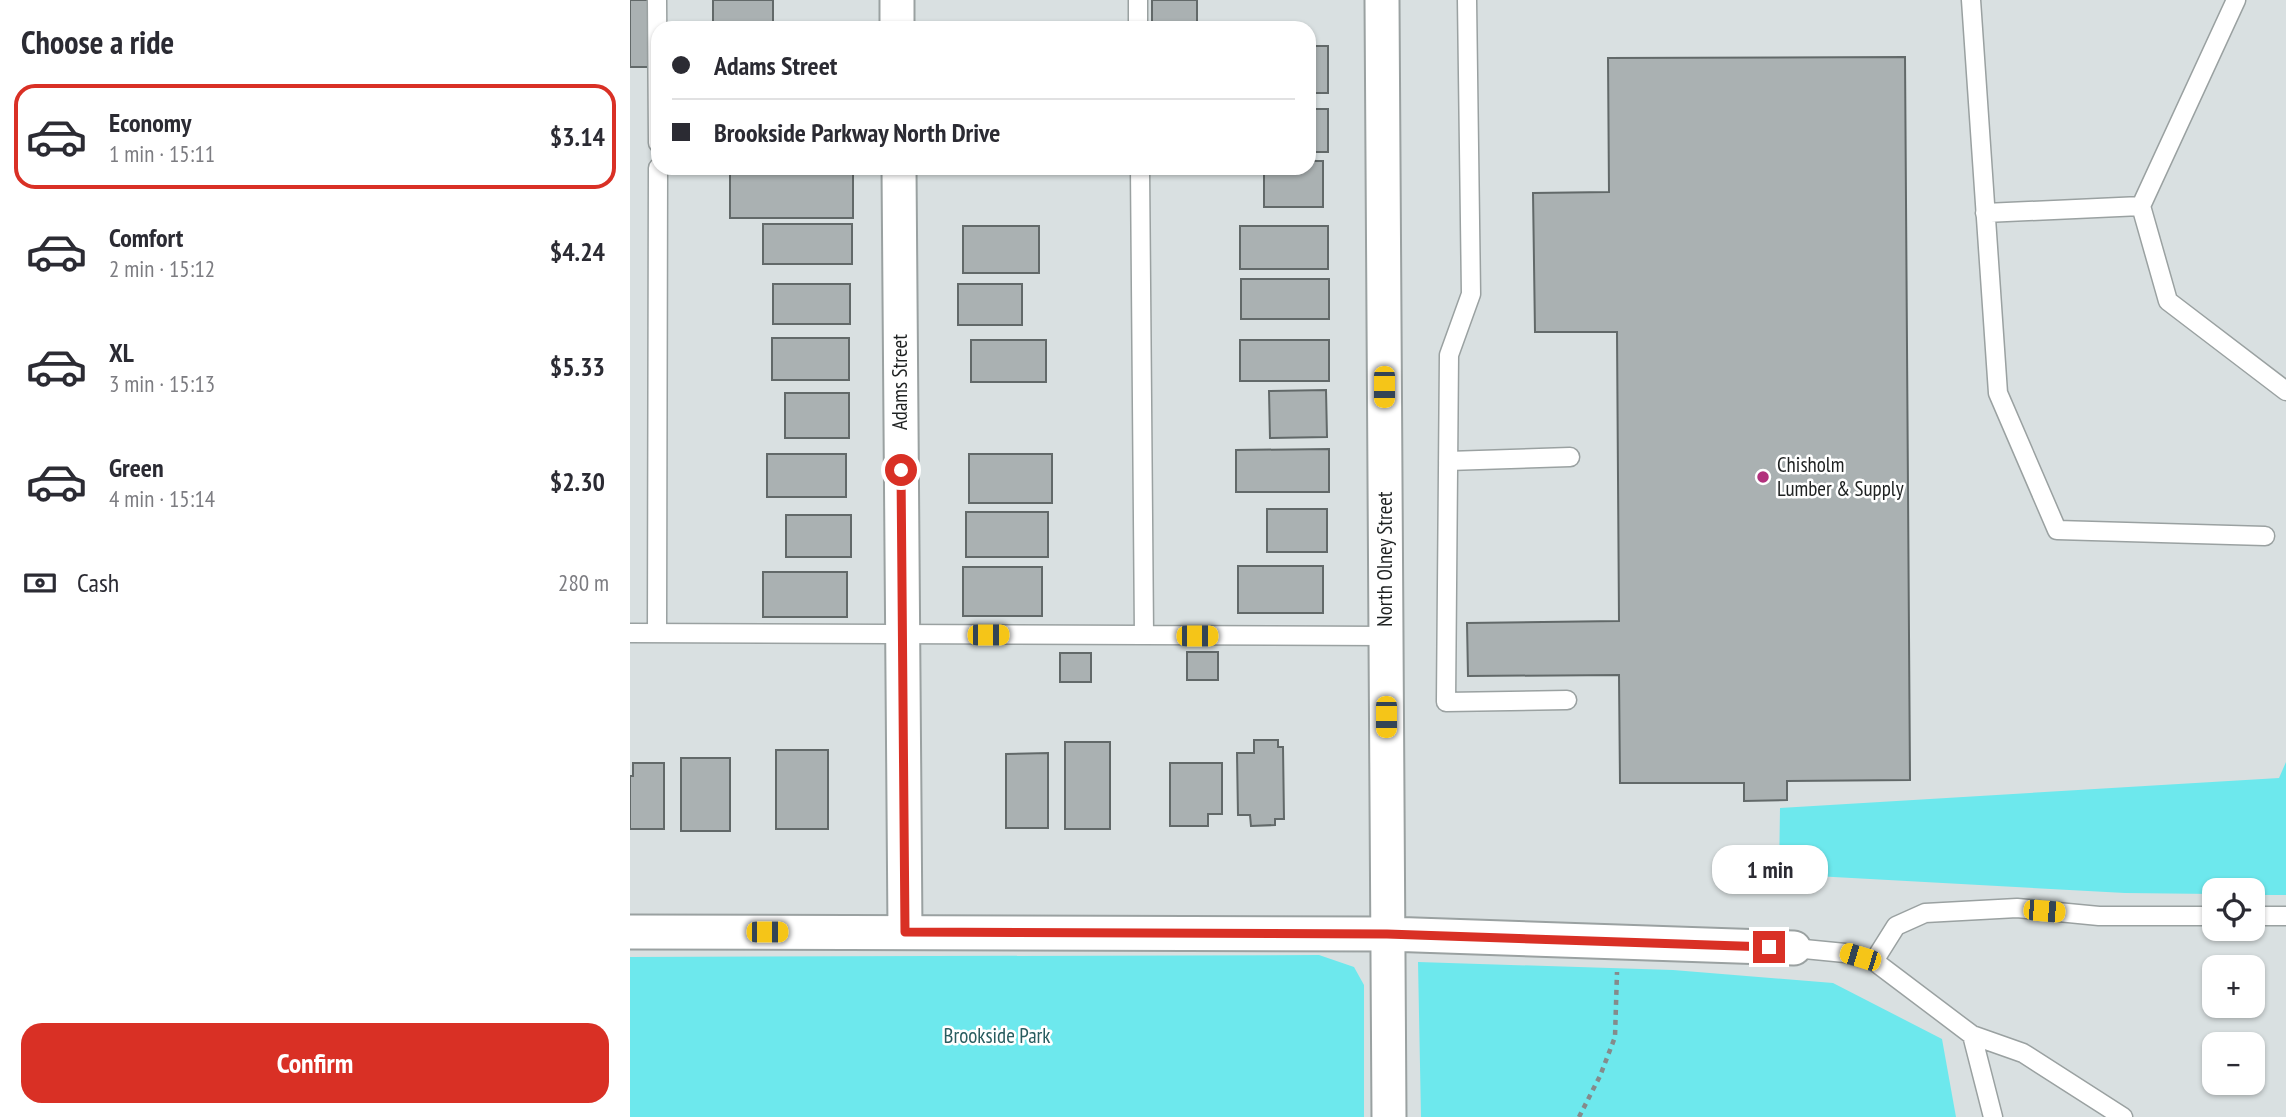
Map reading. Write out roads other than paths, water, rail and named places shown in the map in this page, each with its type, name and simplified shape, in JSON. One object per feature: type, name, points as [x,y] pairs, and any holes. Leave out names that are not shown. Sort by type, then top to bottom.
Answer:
[{"type":"street","points":[[897,0],[897,21]]},
{"type":"street","name":"North Olney Street","points":[[1382,0],[1389,1117]]},
{"type":"street","name":"Adams Street","points":[[899,175],[905,932]]},
{"type":"street","points":[[630,932],[1387,934],[1794,948]]},
{"type":"lane","points":[[657,0],[657,21]]},
{"type":"lane","points":[[1138,0],[1139,21]]},
{"type":"lane","points":[[1467,0],[1471,294],[1448,355],[1446,702],[1567,700]]},
{"type":"lane","points":[[1971,0],[1998,393],[2057,530],[2265,536]]},
{"type":"lane","points":[[2236,0],[2141,206],[2168,300],[2286,391]]},
{"type":"lane","points":[[657,633],[658,175]]},
{"type":"lane","points":[[1140,175],[1144,635]]},
{"type":"lane","points":[[1985,213],[2141,206]]},
{"type":"lane","points":[[1448,461],[1570,457]]},
{"type":"lane","points":[[630,634],[1386,636]]},
{"type":"lane","points":[[1874,961],[1896,926],[1925,913],[2017,908],[2099,916],[2202,916]]},
{"type":"lane","points":[[2265,916],[2286,916]]},
{"type":"lane","points":[[1794,948],[1845,953],[1874,961],[1972,1035],[2024,1053],[2123,1117]]},
{"type":"lane","points":[[1972,1035],[1993,1117]]},
{"type":"place","name":"Chisholm Lumber & Supply","points":[[1763,477]]},
{"type":"park label","name":"Brookside Park","points":[[997,1036]]}]
